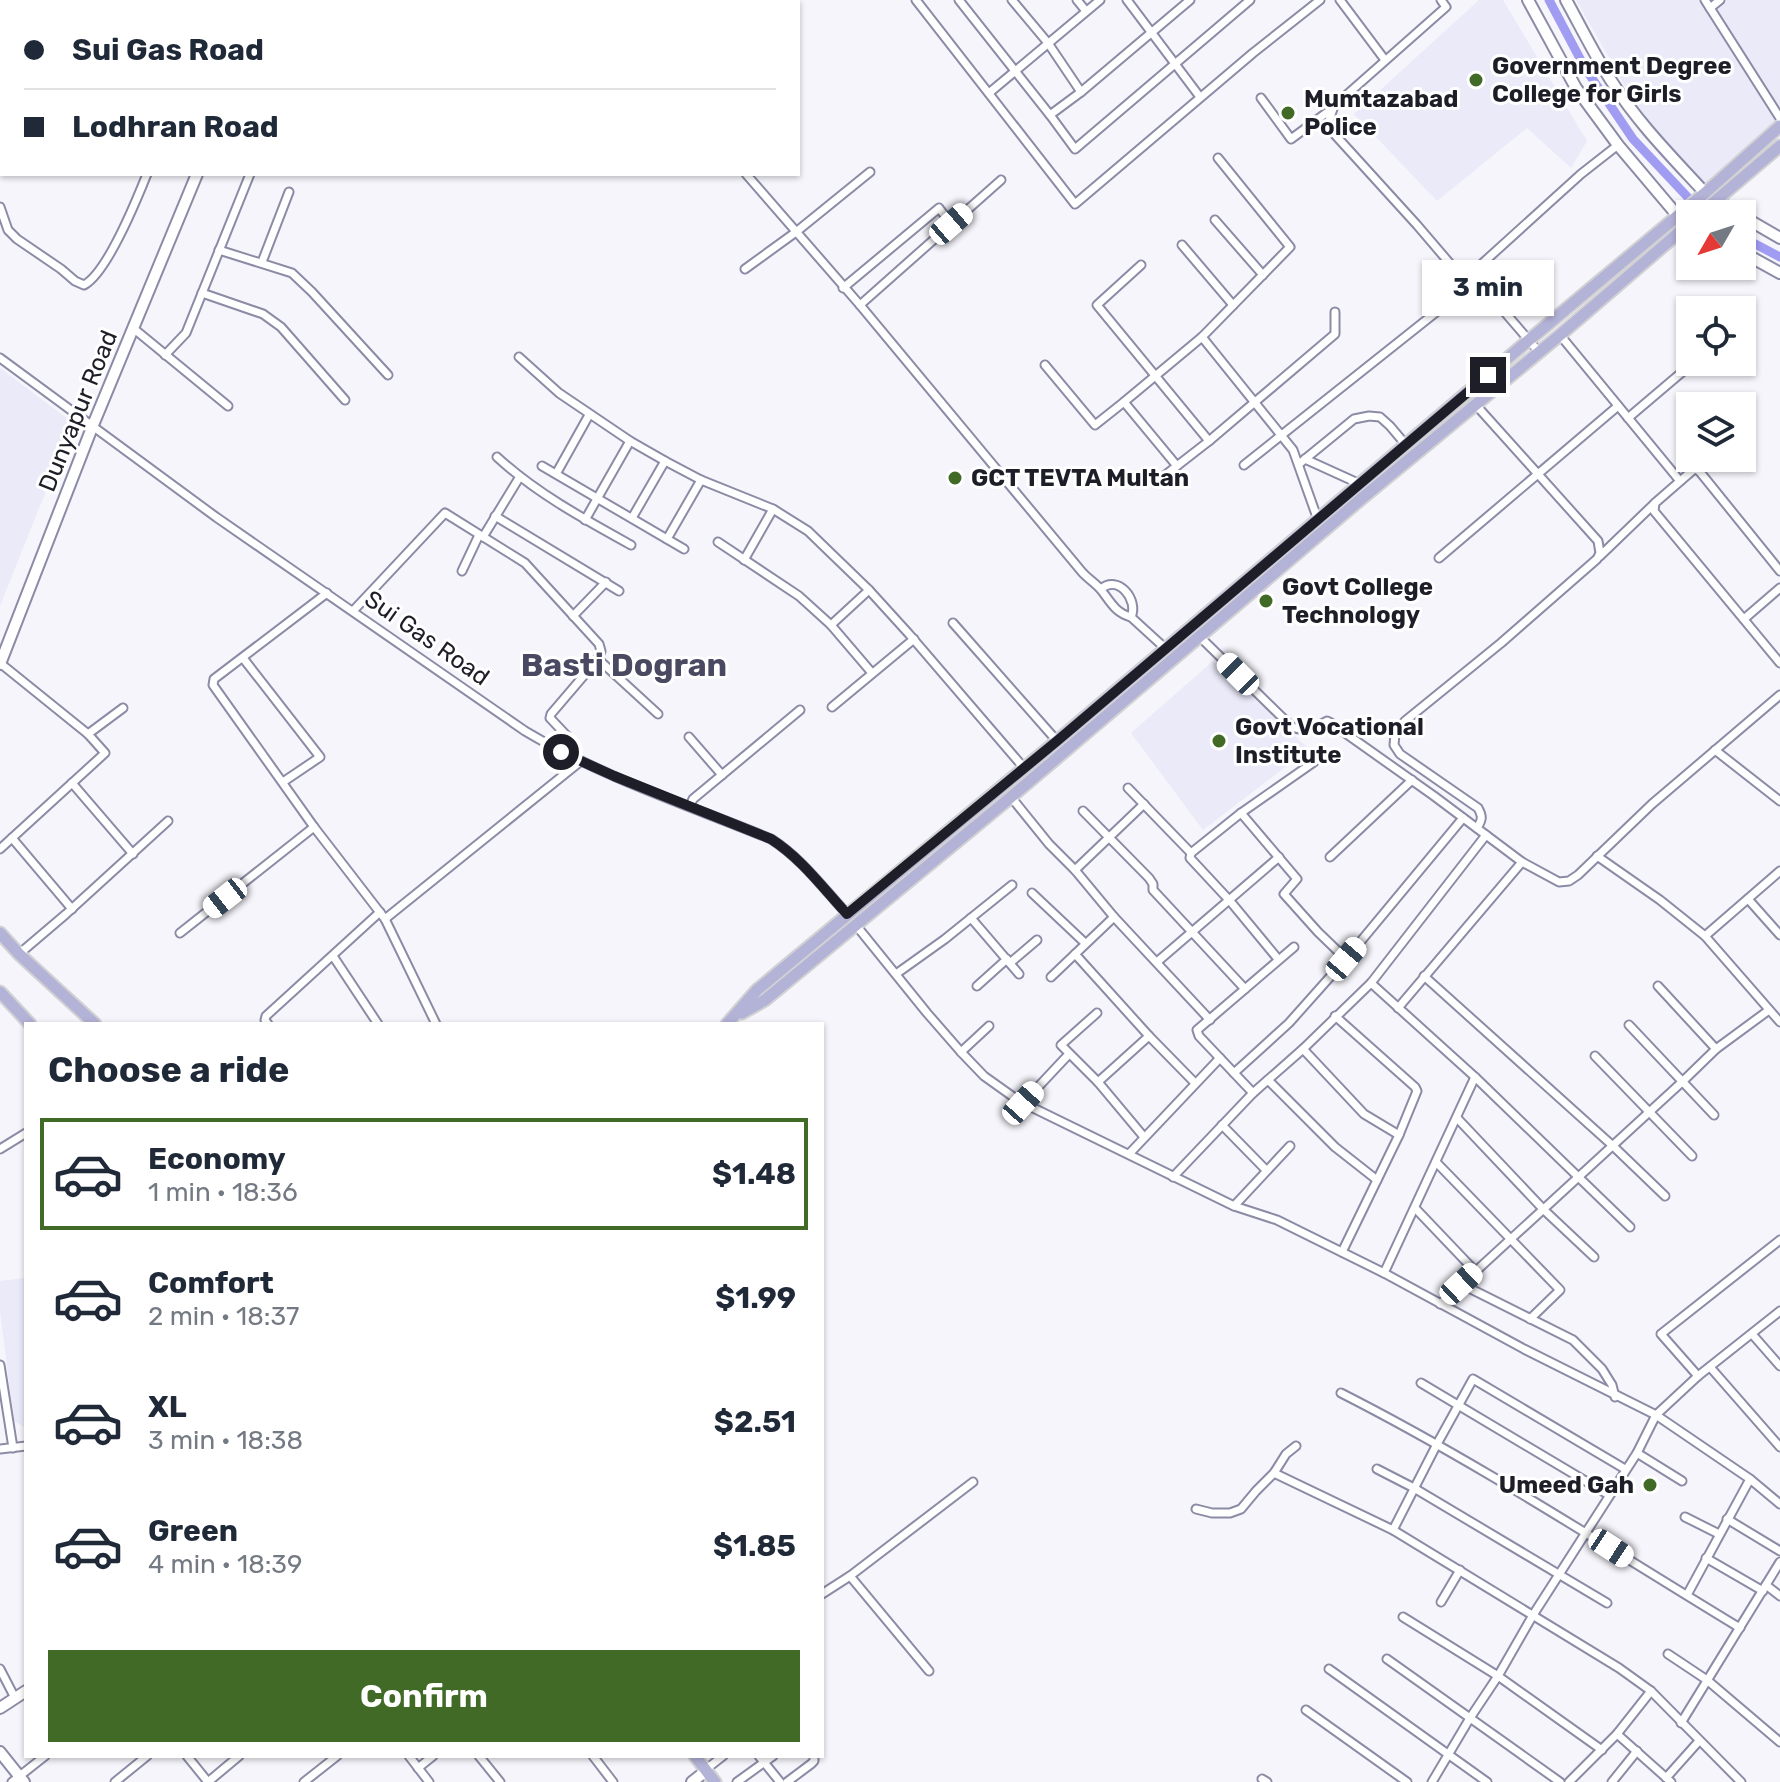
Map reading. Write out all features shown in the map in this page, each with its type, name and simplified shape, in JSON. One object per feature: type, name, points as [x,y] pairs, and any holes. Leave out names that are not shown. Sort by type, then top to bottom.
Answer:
[{"type":"main road","points":[[1696,200],[1780,126]]},
{"type":"main road","points":[[1716,200],[1780,146]]},
{"type":"main road","points":[[731,1021],[757,990],[1057,741],[1676,215]]},
{"type":"main road","points":[[731,1021],[765,1000],[1011,797],[1676,235]]},
{"type":"main road","points":[[0,933],[93,1022]]},
{"type":"main road","points":[[0,992],[28,1022]]},
{"type":"main road","points":[[697,1758],[715,1782]]},
{"type":"street","points":[[916,0],[1075,204],[1320,0]]},
{"type":"street","points":[[959,0],[1075,149],[1250,0]]},
{"type":"street","points":[[1012,0],[1048,43],[1081,92]]},
{"type":"street","points":[[1077,0],[1086,11]]},
{"type":"street","points":[[989,93],[1100,0]]},
{"type":"street","points":[[1127,0],[1200,97]]},
{"type":"street","points":[[1340,0],[1385,60]]},
{"type":"street","points":[[1261,98],[1291,139],[1334,106],[1446,7],[1441,0]]},
{"type":"street","points":[[1528,0],[1576,88],[1618,145],[1676,208]]},
{"type":"street","points":[[1566,0],[1611,82],[1631,110],[1654,140],[1705,193]]},
{"type":"street","points":[[1705,0],[1780,118]]},
{"type":"street","points":[[1710,8],[1720,0]]},
{"type":"street","points":[[1050,115],[1152,33],[1183,2]]},
{"type":"street","points":[[1334,106],[1327,126],[1539,352]]},
{"type":"street","points":[[1467,276],[1618,145]]},
{"type":"street","points":[[1045,365],[1095,425],[1202,337],[1290,247],[1218,158]]},
{"type":"street","points":[[745,269],[870,172]]},
{"type":"street","points":[[0,207],[8,230],[17,239],[84,285],[90,282],[113,250],[146,176]]},
{"type":"street","name":"Dunyapur Road","points":[[0,663],[93,425],[196,176]]},
{"type":"street","points":[[165,355],[186,333],[249,176]]},
{"type":"street","points":[[748,176],[860,305],[1082,572],[1101,589],[1110,605],[1131,617],[1166,649]]},
{"type":"street","points":[[860,305],[1001,180]]},
{"type":"street","points":[[262,262],[289,192]]},
{"type":"street","points":[[843,288],[939,208],[951,224]]},
{"type":"street","points":[[1215,220],[1263,275]]},
{"type":"street","points":[[1756,224],[1780,238]]},
{"type":"street","points":[[1182,245],[1233,305]]},
{"type":"street","points":[[219,250],[292,273],[388,375]]},
{"type":"street","points":[[1756,260],[1780,273]]},
{"type":"street","points":[[1141,265],[1097,305],[1209,441]]},
{"type":"street","points":[[1244,465],[1469,286],[1467,276]]},
{"type":"street","points":[[202,293],[263,314],[281,327],[345,400]]},
{"type":"street","points":[[1155,483],[1335,334],[1335,312]]},
{"type":"street","points":[[133,328],[228,406]]},
{"type":"street","points":[[1560,335],[1680,481]]},
{"type":"street","points":[[1202,337],[1302,462],[1318,520]]},
{"type":"street","points":[[519,357],[559,393],[630,441],[701,480],[773,509],[808,531],[914,639],[1024,768]]},
{"type":"street","name":"Sui Gas Road","points":[[0,358],[216,517],[525,731],[561,752],[614,776],[771,839],[784,848],[847,914]]},
{"type":"street","points":[[1628,418],[1678,376]]},
{"type":"street","points":[[1124,402],[1177,466]]},
{"type":"street","points":[[1475,404],[1598,541],[1598,558]]},
{"type":"street","points":[[1439,558],[1618,406]]},
{"type":"street","points":[[556,474],[589,415]]},
{"type":"street","points":[[1302,462],[1354,419],[1369,416],[1380,417],[1406,445]]},
{"type":"street","points":[[585,520],[630,441]]},
{"type":"street","points":[[497,457],[519,478],[631,545]]},
{"type":"street","points":[[632,518],[665,461]]},
{"type":"street","points":[[1302,462],[1360,484]]},
{"type":"street","points":[[542,466],[684,549]]},
{"type":"street","points":[[1477,828],[1482,820],[1478,808],[1400,754],[1394,745],[1395,734],[1405,721],[1598,558],[1680,481],[1693,470],[1700,472],[1780,571]]},
{"type":"street","points":[[462,571],[519,478]]},
{"type":"street","points":[[667,539],[701,480]]},
{"type":"street","points":[[1655,503],[1654,511],[1780,663]]},
{"type":"street","points":[[744,560],[773,509]]},
{"type":"street","points":[[353,611],[445,513],[525,563],[599,644],[601,651],[598,659],[551,714],[552,721],[567,736],[561,752]]},
{"type":"street","points":[[495,516],[619,591]]},
{"type":"street","points":[[718,542],[799,596],[831,625],[872,673]]},
{"type":"street","points":[[573,616],[606,582]]},
{"type":"street","points":[[1101,589],[1111,584],[1125,592],[1133,602],[1131,617]]},
{"type":"street","points":[[1744,619],[1780,588]]},
{"type":"street","points":[[831,625],[869,590]]},
{"type":"street","points":[[327,593],[214,679],[213,685],[314,827],[383,916],[435,1022]]},
{"type":"street","points":[[953,623],[1057,741]]},
{"type":"street","points":[[1200,637],[1292,727],[1300,730],[1314,728],[1327,721],[1522,862],[1559,882],[1569,881],[1578,875],[1652,804],[1780,695]]},
{"type":"street","points":[[832,707],[914,639]]},
{"type":"street","points":[[243,658],[320,757],[283,782]]},
{"type":"street","points":[[598,659],[658,714]]},
{"type":"street","points":[[0,663],[88,734],[105,753],[0,849]]},
{"type":"street","points":[[88,734],[123,708]]},
{"type":"street","points":[[690,806],[693,799],[800,710]]},
{"type":"street","points":[[689,737],[722,775]]},
{"type":"street","points":[[1715,750],[1780,801]]},
{"type":"street","points":[[266,1022],[266,1016],[333,956],[581,761]]},
{"type":"street","points":[[1278,959],[1190,858],[1191,853],[1241,813],[1314,762]]},
{"type":"street","points":[[1330,857],[1412,780]]},
{"type":"street","points":[[72,783],[133,854]]},
{"type":"street","points":[[1128,788],[1191,853]]},
{"type":"street","points":[[1011,797],[1114,917],[1210,1020]]},
{"type":"street","points":[[1075,870],[1144,804]]},
{"type":"street","points":[[1083,811],[1149,878],[1153,890],[1245,989]]},
{"type":"street","points":[[1241,813],[1297,879],[1284,894],[1346,959]]},
{"type":"street","points":[[1234,1073],[1289,1023],[1463,818]]},
{"type":"street","points":[[19,954],[168,821]]},
{"type":"street","points":[[180,933],[314,827]]},
{"type":"street","points":[[1173,1177],[1253,1093],[1371,983],[1486,835]]},
{"type":"street","points":[[12,838],[72,909]]},
{"type":"street","points":[[1597,856],[1705,936],[1780,1022]]},
{"type":"street","points":[[1157,962],[1279,857]]},
{"type":"street","points":[[1398,1008],[1522,862]]},
{"type":"street","points":[[1705,936],[1780,871]]},
{"type":"street","points":[[896,974],[1012,885]]},
{"type":"street","points":[[1032,893],[1085,943]]},
{"type":"street","points":[[1748,899],[1780,935]]},
{"type":"street","points":[[1051,977],[1114,917]]},
{"type":"street","points":[[971,918],[1019,974]]},
{"type":"street","points":[[855,924],[961,1052],[984,1076],[1023,1103],[1234,1206],[1277,1220],[1342,1252],[1615,1397],[1656,1415],[1750,1479],[1780,1504]]},
{"type":"street","points":[[977,986],[1037,940]]},
{"type":"street","points":[[1253,1093],[1197,1032],[1294,947]]},
{"type":"street","points":[[1075,954],[1195,1083]]},
{"type":"street","points":[[333,956],[377,1022]]},
{"type":"street","points":[[1424,976],[1665,1196]]},
{"type":"street","points":[[1371,983],[1475,1077],[1630,1227]]},
{"type":"street","points":[[1658,986],[1716,1049]]},
{"type":"street","points":[[1440,1304],[1716,1049],[1769,1010]]},
{"type":"street","points":[[1097,1013],[1061,1045],[1098,1082],[1144,1137]]},
{"type":"street","points":[[1335,1016],[1417,1091],[1342,1252]]},
{"type":"street","points":[[1629,1025],[1714,1115]]},
{"type":"street","points":[[961,1052],[989,1026]]},
{"type":"street","points":[[1098,1082],[1149,1036]]},
{"type":"street","points":[[1303,1049],[1364,1114],[1399,1135]]},
{"type":"street","points":[[1023,1103],[1069,1054]]},
{"type":"street","points":[[1595,1056],[1692,1156]]},
{"type":"street","points":[[1129,1154],[1220,1058]]},
{"type":"street","points":[[1384,1273],[1475,1077]]},
{"type":"street","points":[[1268,1080],[1335,1147],[1377,1180]]},
{"type":"street","points":[[1457,1118],[1544,1210],[1594,1257]]},
{"type":"street","points":[[1222,1125],[1266,1170]]},
{"type":"street","points":[[0,1149],[24,1134]]},
{"type":"street","points":[[1234,1206],[1290,1146]]},
{"type":"street","points":[[1436,1162],[1560,1290],[1530,1319]]},
{"type":"street","points":[[1415,1208],[1475,1271]]},
{"type":"street","points":[[1698,1376],[1661,1334],[1780,1240]]},
{"type":"street","points":[[1461,1284],[1573,1340],[1602,1369],[1615,1397]]},
{"type":"street","points":[[1432,1782],[1533,1615],[1637,1453],[1656,1415],[1698,1376],[1780,1311]]},
{"type":"street","points":[[1752,1334],[1780,1366]]},
{"type":"street","points":[[0,1365],[13,1448]]},
{"type":"street","points":[[1710,1367],[1780,1447]]},
{"type":"street","points":[[1393,1530],[1471,1380],[1475,1379],[1625,1469]]},
{"type":"street","points":[[1421,1383],[1609,1495]]},
{"type":"street","points":[[1341,1393],[1437,1444],[1740,1628]]},
{"type":"street","points":[[0,1449],[24,1446]]},
{"type":"street","points":[[1196,1509],[1230,1513],[1241,1509],[1296,1446]]},
{"type":"street","points":[[1637,1453],[1682,1481]]},
{"type":"street","points":[[1377,1469],[1607,1603]]},
{"type":"street","points":[[1274,1473],[1393,1530],[1619,1668],[1651,1691],[1741,1782]]},
{"type":"street","points":[[1687,1595],[1750,1479]]},
{"type":"street","points":[[824,1593],[973,1482]]},
{"type":"street","points":[[1685,1517],[1719,1534]]},
{"type":"street","points":[[1727,1519],[1780,1551]]},
{"type":"street","points":[[1706,1558],[1780,1596]]},
{"type":"street","points":[[1681,1723],[1780,1562]]},
{"type":"street","points":[[1441,1602],[1460,1570]]},
{"type":"street","points":[[850,1576],[929,1671]]},
{"type":"street","points":[[1403,1617],[1498,1676],[1602,1750]]},
{"type":"street","points":[[1668,1654],[1707,1680],[1780,1742]]},
{"type":"street","points":[[1387,1659],[1560,1782]]},
{"type":"street","points":[[0,1669],[15,1698]]},
{"type":"street","points":[[1329,1669],[1487,1782]]},
{"type":"street","points":[[1569,1782],[1617,1734],[1651,1691]]},
{"type":"street","points":[[0,1708],[24,1692]]},
{"type":"street","points":[[1306,1710],[1407,1782]]},
{"type":"street","points":[[1617,1734],[1668,1780],[1699,1741]]},
{"type":"street","points":[[1612,1782],[1637,1751]]},
{"type":"street","points":[[0,1752],[19,1780],[43,1758]]},
{"type":"street","points":[[115,1782],[125,1779],[145,1758]]},
{"type":"street","points":[[189,1758],[208,1782],[237,1758]]},
{"type":"street","points":[[304,1782],[334,1758]]},
{"type":"street","points":[[410,1758],[429,1782]]},
{"type":"street","points":[[418,1768],[430,1758]]},
{"type":"street","points":[[481,1758],[500,1782]]},
{"type":"street","points":[[595,1758],[613,1782]]},
{"type":"street","points":[[692,1782],[721,1758]]},
{"type":"street","points":[[787,1782],[811,1764],[814,1758]]},
{"type":"street","points":[[737,1782],[762,1759],[780,1782]]},
{"type":"shaded area","points":[[1479,0],[1503,0],[1587,141],[1571,168],[1527,128],[1437,201],[1354,114]]},
{"type":"shaded area","points":[[1576,0],[1780,0],[1780,118],[1705,183],[1674,153],[1636,105]]},
{"type":"shaded area","points":[[0,368],[73,423],[0,606]]},
{"type":"shaded area","name":"Govt Vocational Institute","points":[[1213,661],[1309,749],[1203,830],[1131,733]]},
{"type":"shaded area","points":[[24,1278],[24,1427],[14,1421],[0,1312],[0,1281]]},
{"type":"waterway","points":[[1549,0],[1585,68],[1633,139],[1690,200]]},
{"type":"waterway","points":[[1756,244],[1780,257]]},
{"type":"place","name":"Government Degree College for Girls","points":[[1476,80]]},
{"type":"place","name":"Mumtazabad Police","points":[[1288,113]]},
{"type":"place","name":"GCT TEVTA Multan","points":[[955,478]]},
{"type":"place","name":"Govt College Technology","points":[[1266,601]]},
{"type":"place","name":"Govt Vocational Institute","points":[[1219,741]]},
{"type":"place","name":"Umeed Gah","points":[[1650,1485]]},
{"type":"district","name":"Basti Dogran","points":[[624,665]]},
{"type":"route","points":[[561,752],[771,839],[798,860],[847,914],[1057,741],[1488,375]]}]
